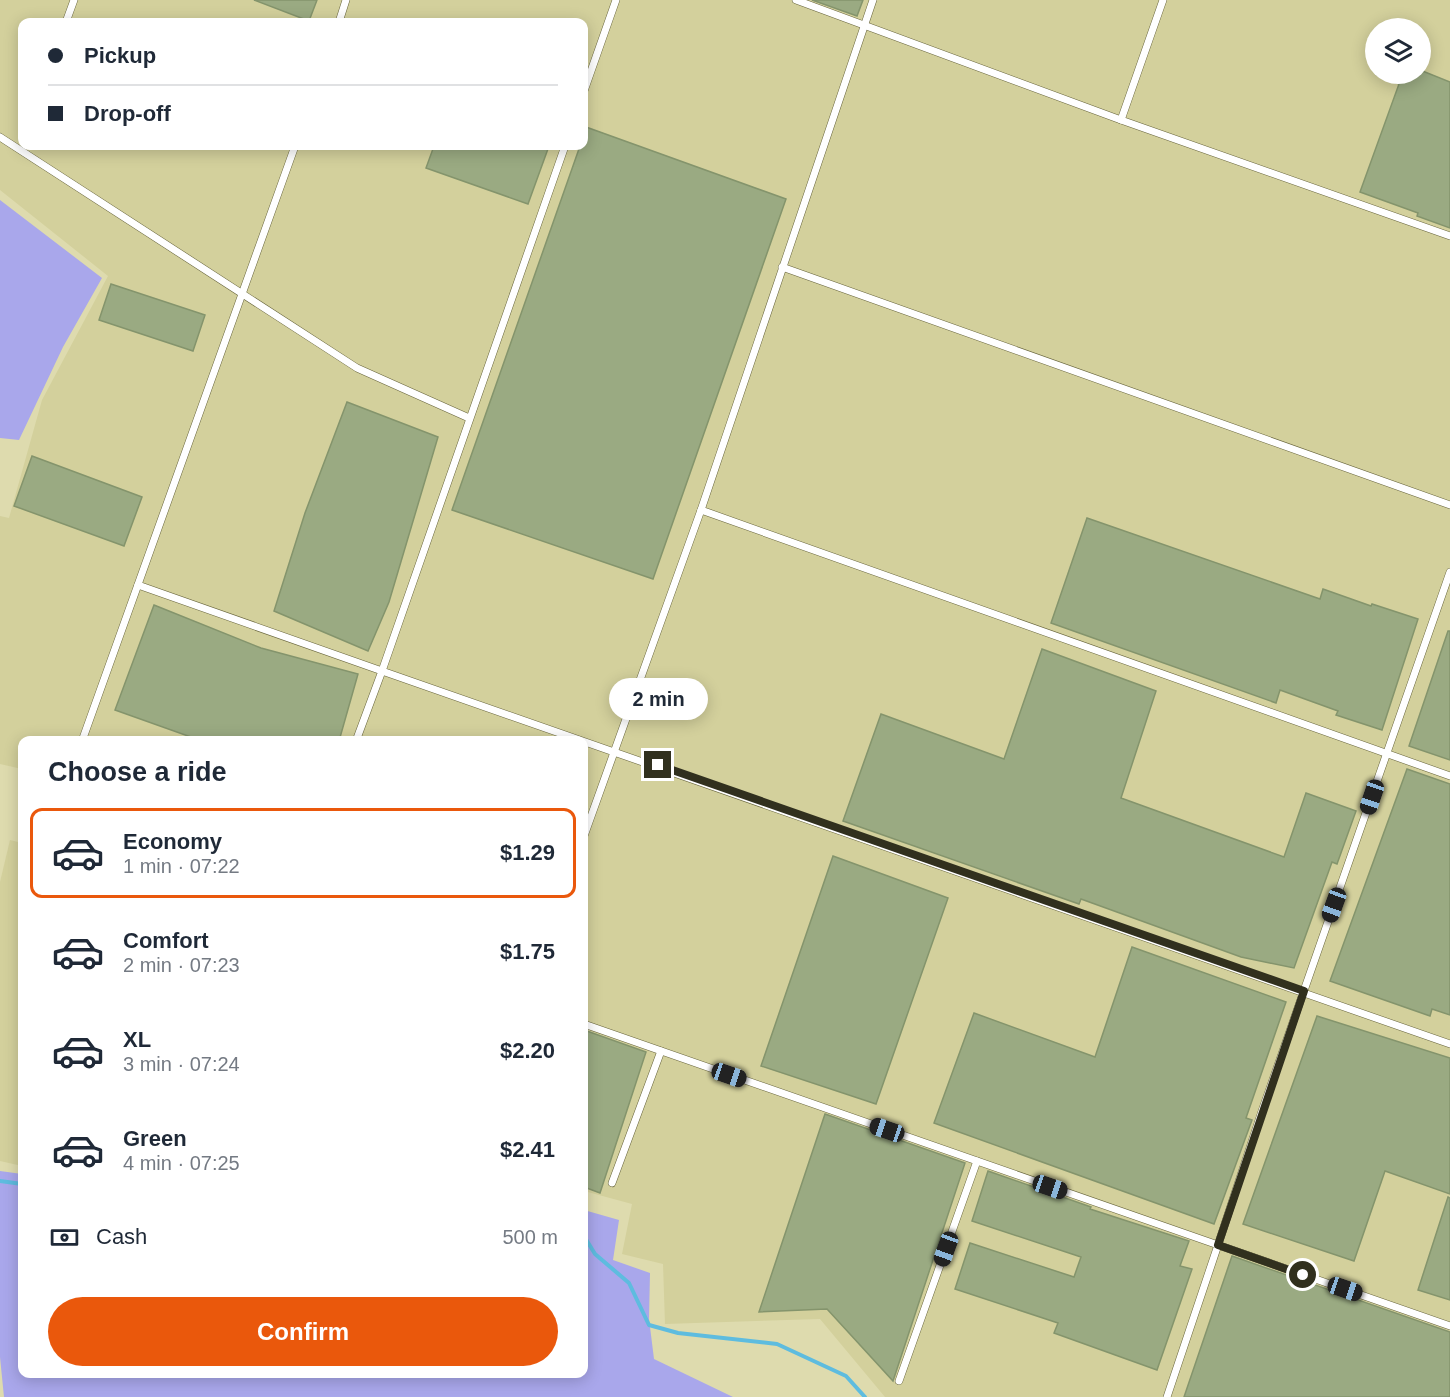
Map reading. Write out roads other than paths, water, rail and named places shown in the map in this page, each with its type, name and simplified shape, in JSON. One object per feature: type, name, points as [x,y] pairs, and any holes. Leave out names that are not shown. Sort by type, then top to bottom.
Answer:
[{"type":"lane","points":[[67,18],[74,0]]},
{"type":"lane","points":[[340,18],[346,0]]},
{"type":"lane","points":[[588,80],[616,0]]},
{"type":"lane","points":[[796,0],[1121,120],[1450,236]]},
{"type":"lane","points":[[588,824],[613,749],[701,510],[873,0]]},
{"type":"lane","points":[[1121,120],[1163,0]]},
{"type":"lane","points":[[0,136],[18,146]]},
{"type":"lane","points":[[25,150],[357,368],[469,418]]},
{"type":"lane","points":[[84,736],[295,150]]},
{"type":"lane","points":[[358,736],[564,150]]},
{"type":"lane","points":[[782,267],[1450,505]]},
{"type":"lane","points":[[701,510],[1450,776]]},
{"type":"lane","points":[[1167,1397],[1304,991],[1450,572]]},
{"type":"lane","points":[[138,585],[574,736]]},
{"type":"lane","points":[[588,741],[1450,1044]]},
{"type":"lane","points":[[588,1025],[1450,1326]]},
{"type":"lane","points":[[612,1184],[661,1051]]},
{"type":"lane","points":[[899,1381],[977,1161]]},
{"type":"waterway","points":[[0,1181],[18,1183]]},
{"type":"waterway","points":[[588,1243],[595,1254],[629,1283],[649,1325],[678,1333],[777,1344],[846,1376],[865,1397]]}]
